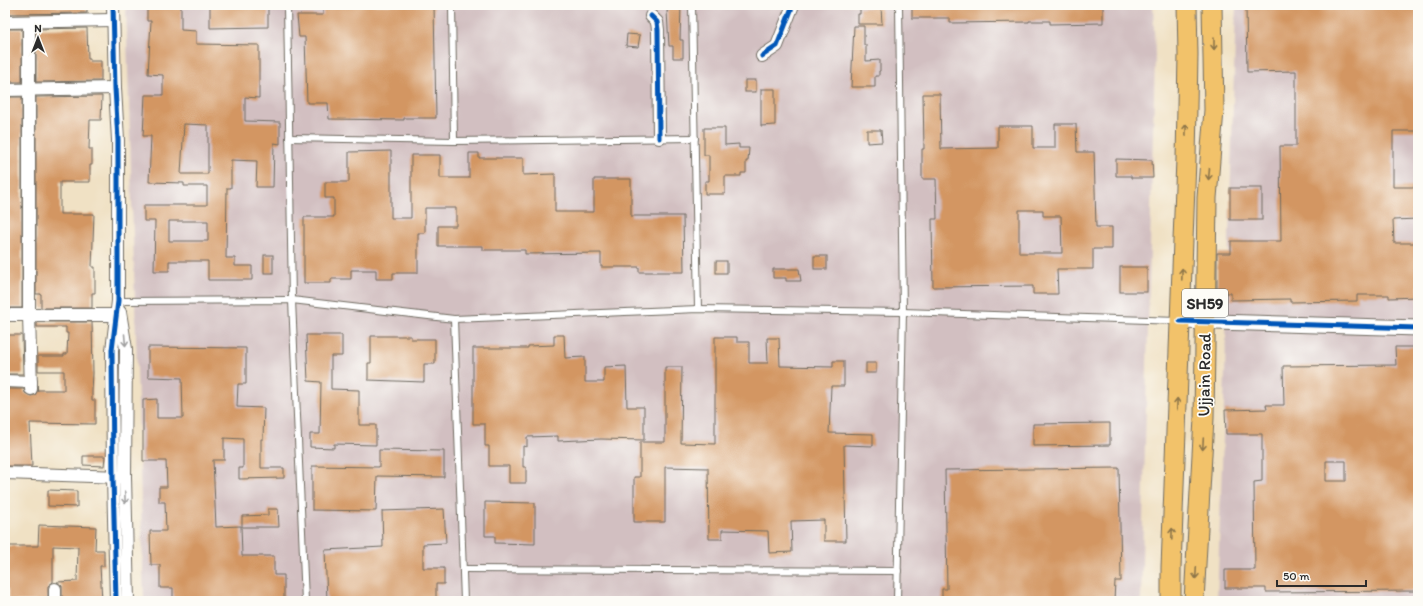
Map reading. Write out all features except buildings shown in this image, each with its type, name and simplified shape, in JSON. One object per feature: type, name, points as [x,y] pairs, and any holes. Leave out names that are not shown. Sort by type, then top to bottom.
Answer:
[{"type":"main road","name":"Ujjain Road","points":[[1171,601],[1188,62],[1187,5]]},
{"type":"main road","name":"Ujjain Road","points":[[1194,601],[1204,418],[1207,198],[1214,110],[1212,5]]},
{"type":"street","points":[[113,5],[118,140],[118,301],[112,350],[128,601]]},
{"type":"street","points":[[762,56],[777,46],[793,5]]},
{"type":"street","points":[[651,16],[657,22],[658,30],[660,138]]},
{"type":"street","points":[[5,22],[113,20]]},
{"type":"street","points":[[5,381],[31,385],[29,22]]},
{"type":"street","points":[[5,90],[115,88]]},
{"type":"street","points":[[116,601],[119,477],[126,349],[118,301]]},
{"type":"street","points":[[5,315],[116,315]]},
{"type":"street","points":[[1180,322],[1418,328]]},
{"type":"street","points":[[5,473],[119,477]]},
{"type":"street","points":[[55,589],[55,601]]},
{"type":"lane","points":[[287,5],[292,300],[305,601]]},
{"type":"lane","points":[[452,5],[454,141]]},
{"type":"lane","points":[[692,5],[698,309]]},
{"type":"lane","points":[[897,601],[903,312],[899,5]]},
{"type":"lane","points":[[289,138],[454,141],[695,138]]},
{"type":"lane","points":[[118,301],[292,300],[454,320],[698,309],[903,312],[1180,322]]},
{"type":"lane","points":[[454,320],[464,601]]},
{"type":"lane","points":[[463,569],[898,571]]},
{"type":"shaded area","points":[[126,5],[1153,5],[1155,55],[1141,601],[144,601]]},
{"type":"shaded area","points":[[1236,5],[1418,5],[1418,601],[1217,601]]},
{"type":"cycle path","points":[[113,5],[118,140],[118,301],[112,350],[116,601]]},
{"type":"cycle path","points":[[762,56],[777,46],[793,5]]},
{"type":"cycle path","points":[[651,16],[657,22],[658,30],[659,138]]},
{"type":"cycle path","points":[[1180,321],[1418,328]]}]
